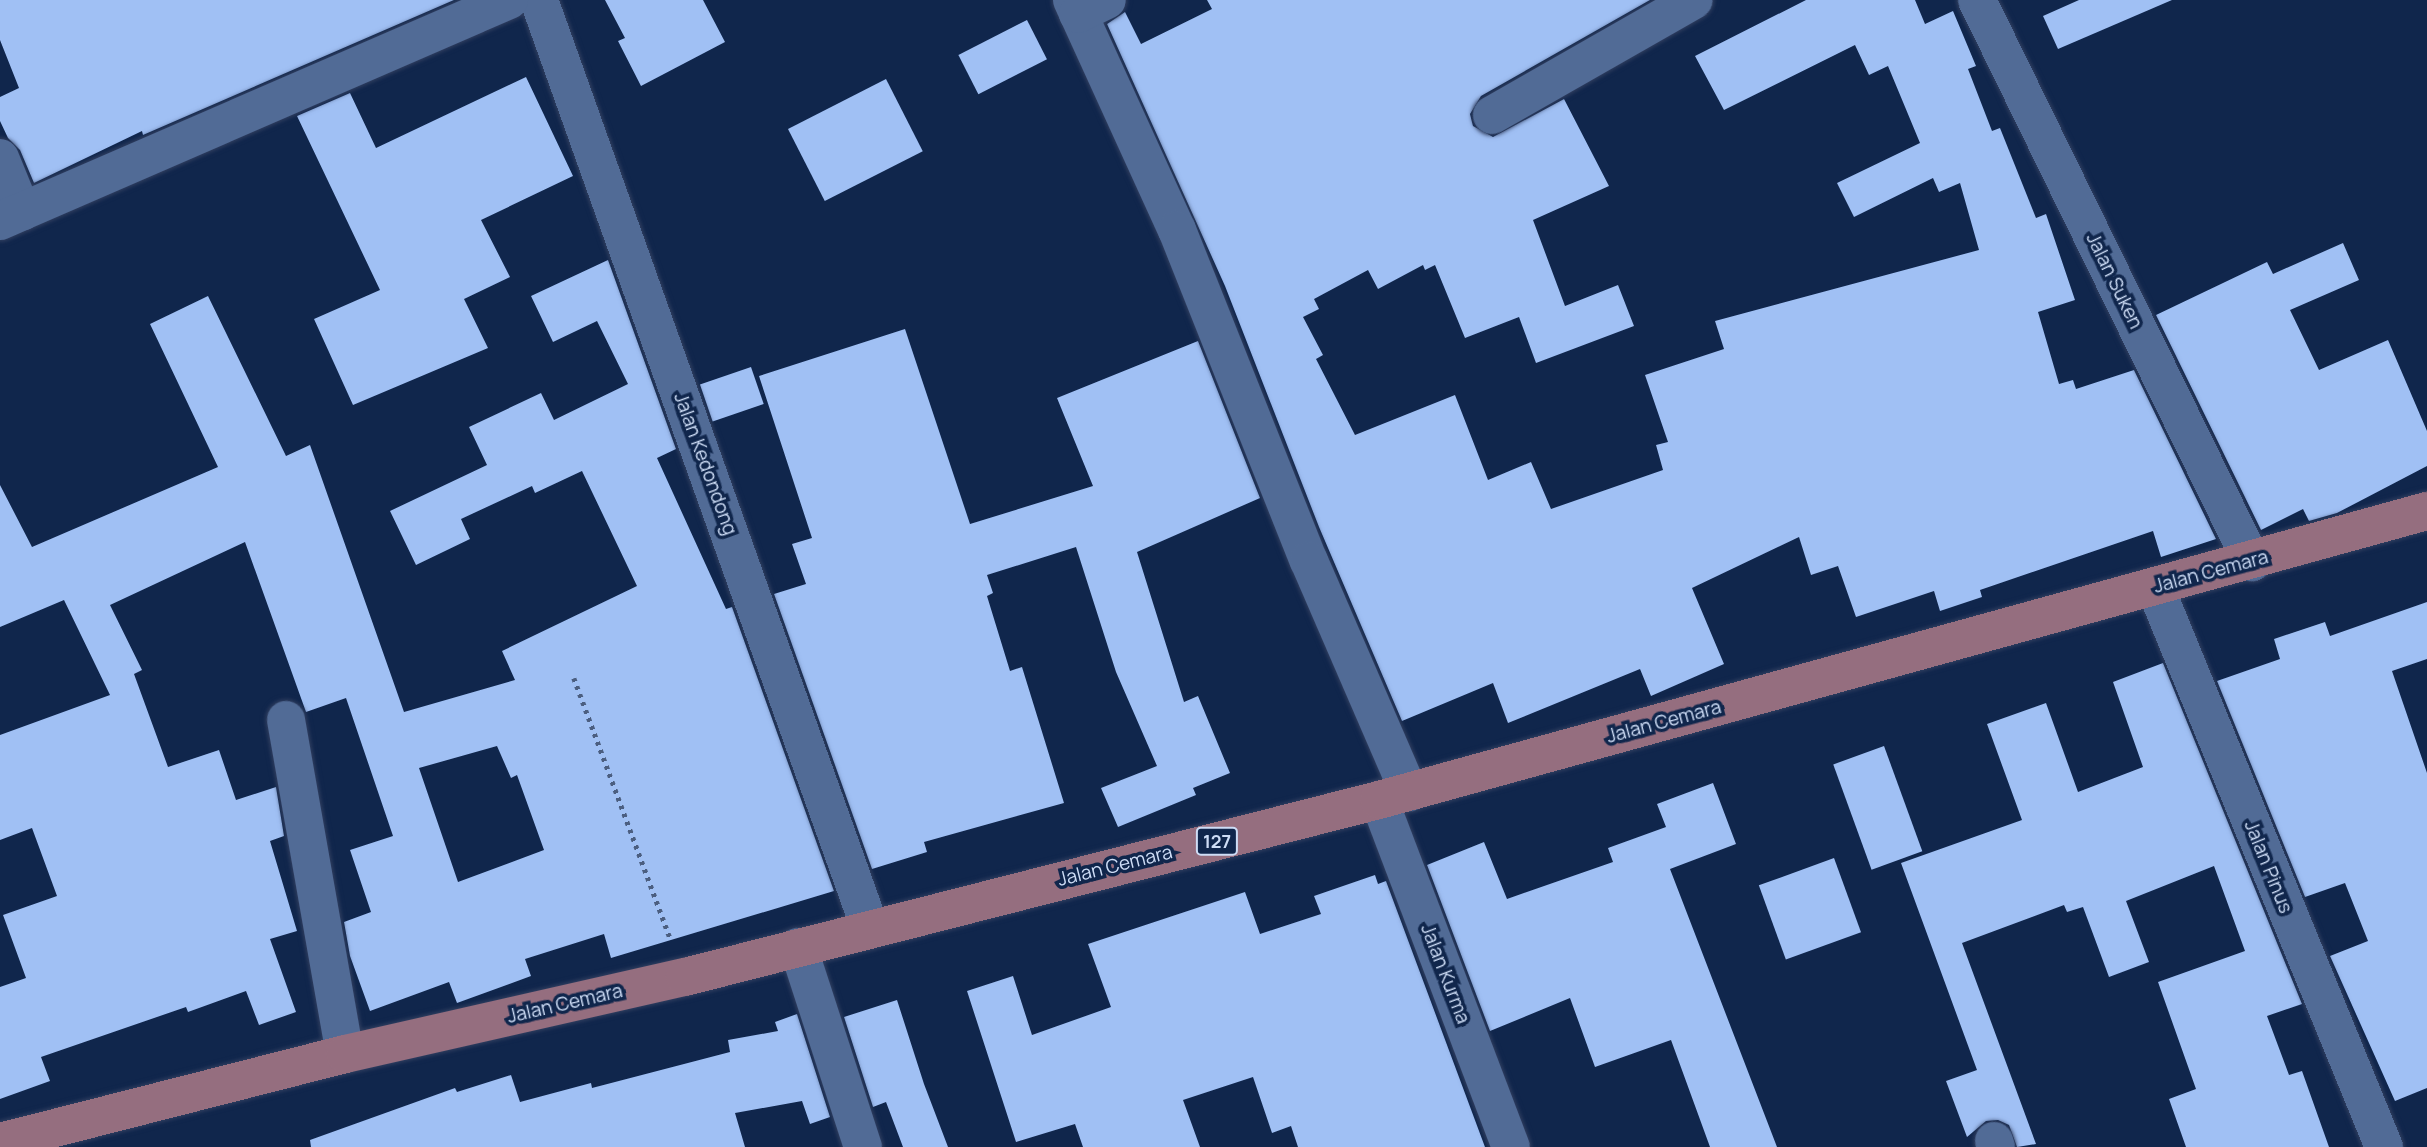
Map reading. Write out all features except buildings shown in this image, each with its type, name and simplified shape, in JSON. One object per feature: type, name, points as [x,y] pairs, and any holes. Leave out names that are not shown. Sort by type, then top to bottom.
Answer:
[{"type":"main road","name":"Jalan Cemara","points":[[0,1142],[60,1137],[345,1054],[685,977],[1394,796],[2252,562],[2427,510]]},
{"type":"street","points":[[0,158],[11,217],[509,0]]},
{"type":"street","name":"Jalan Kedondong","points":[[539,0],[870,928]]},
{"type":"street","points":[[1492,115],[1694,0]]},
{"type":"street","name":"Jalan Suken","points":[[1977,0],[2252,562]]},
{"type":"street","name":"Jalan Kurma","points":[[1086,5],[1309,561],[1394,796],[1511,1147]]},
{"type":"street","name":"Jalan Pinus","points":[[2155,587],[2384,1147]]},
{"type":"street","points":[[286,720],[345,1054]]},
{"type":"street","points":[[799,947],[863,1147]]},
{"type":"path","points":[[574,678],[685,977]]}]
